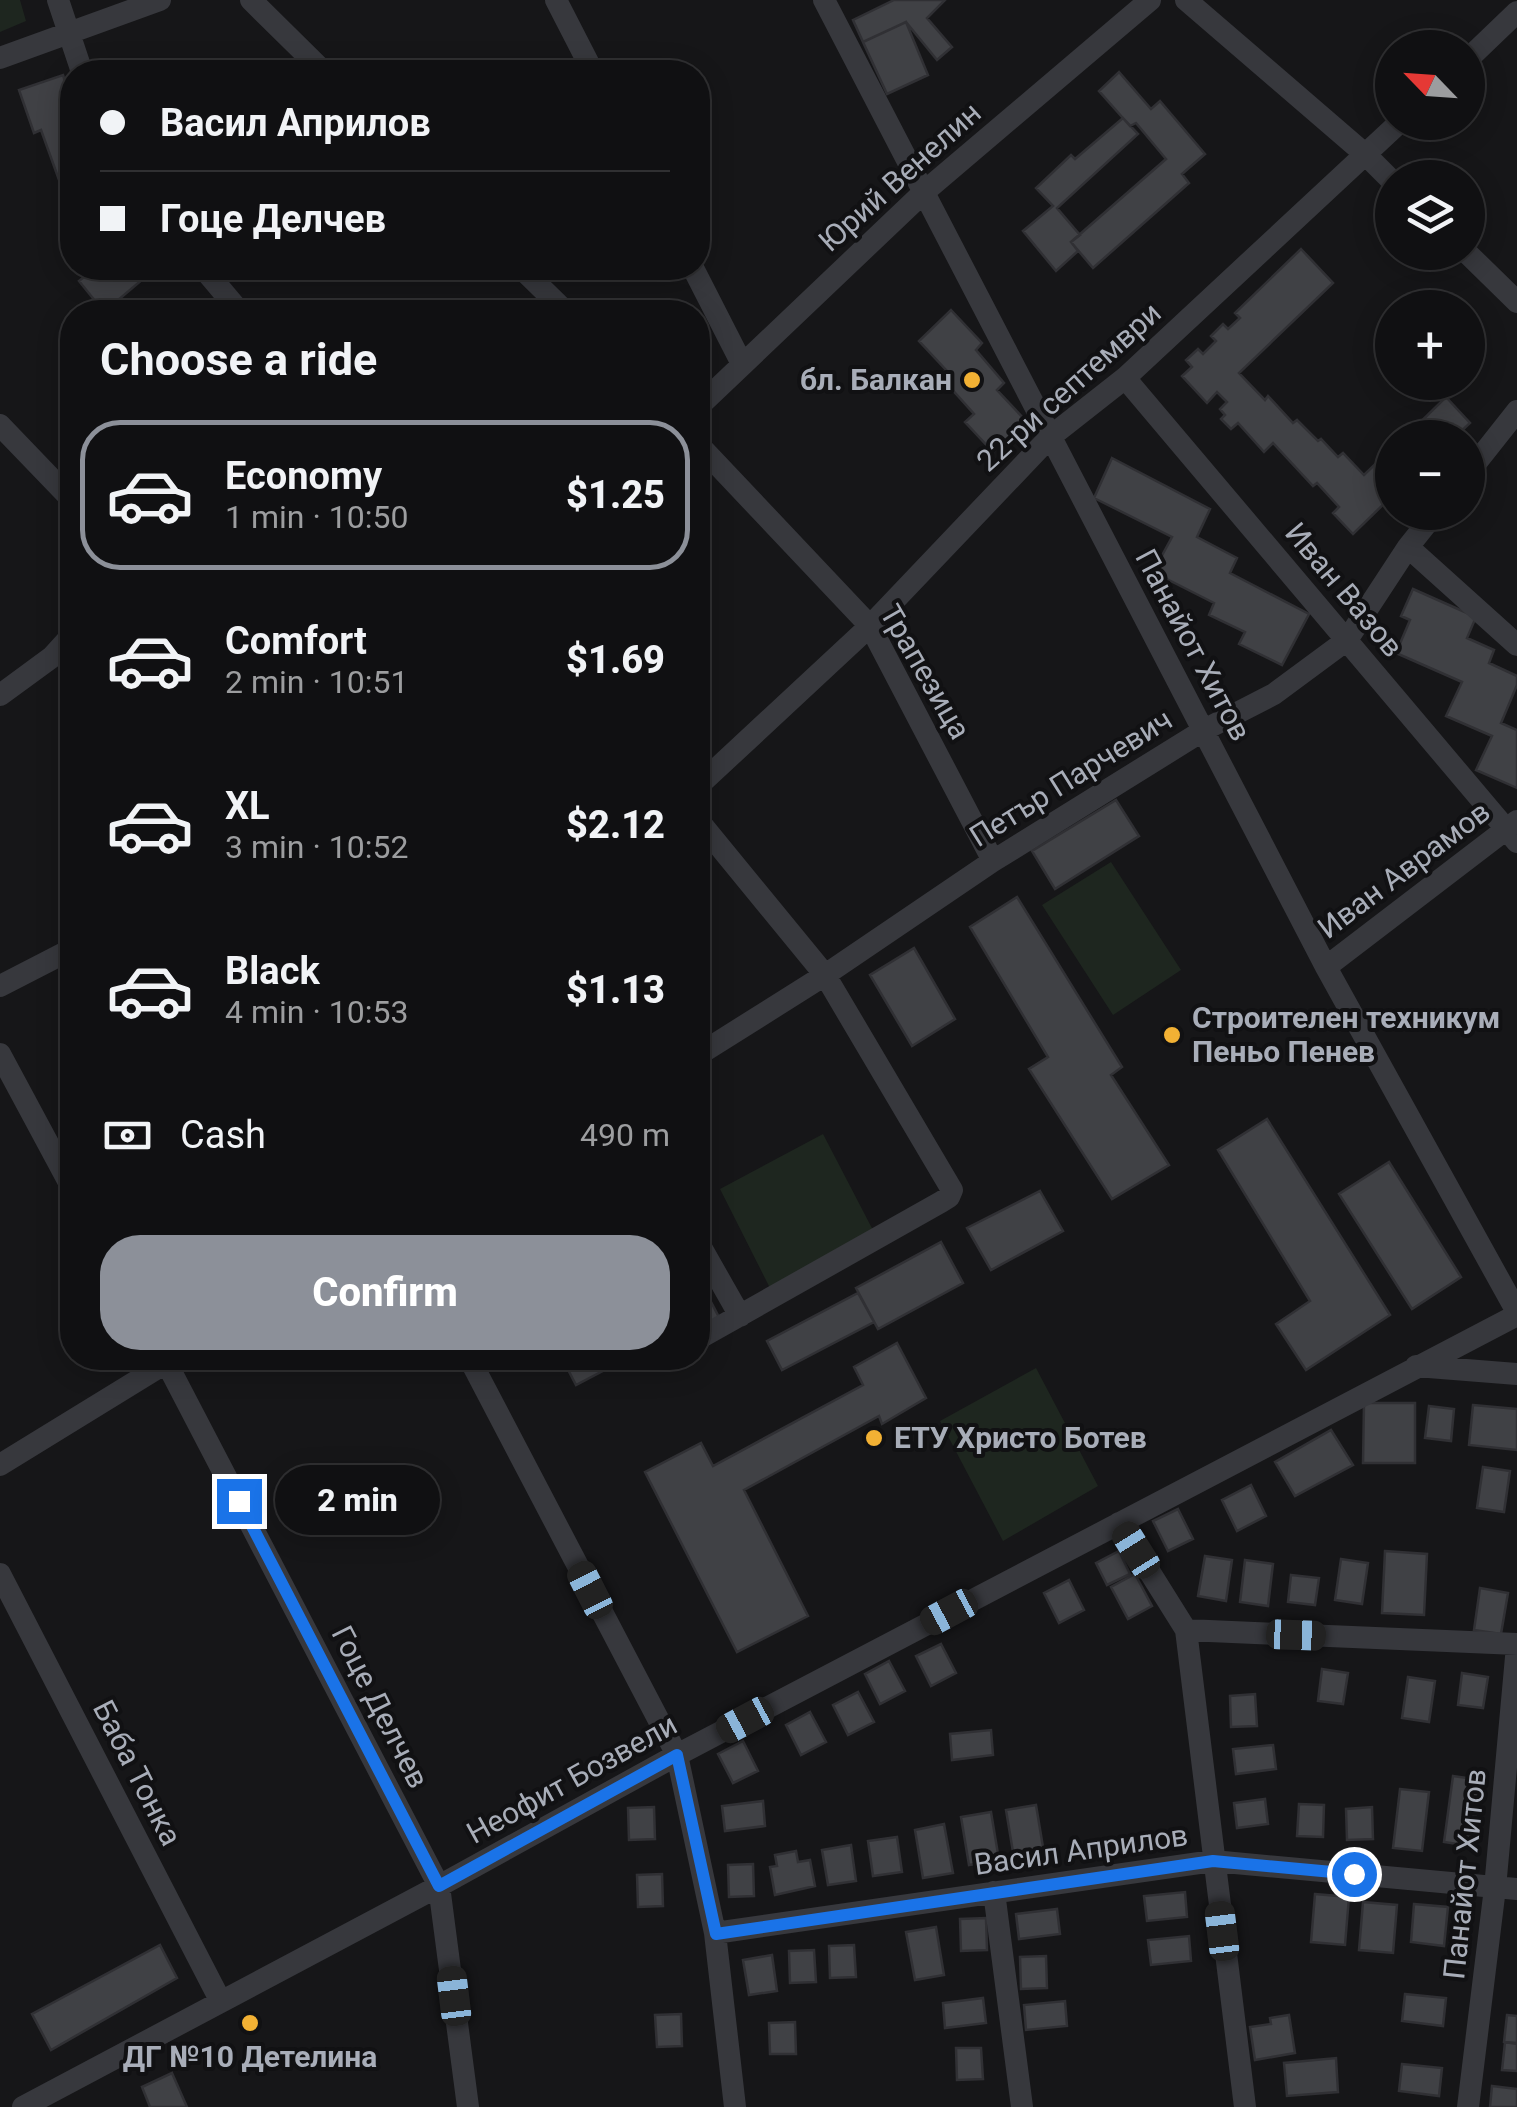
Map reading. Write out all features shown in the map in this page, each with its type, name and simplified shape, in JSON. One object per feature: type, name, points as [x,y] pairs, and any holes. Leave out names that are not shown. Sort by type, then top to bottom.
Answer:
[{"type":"street","points":[[58,0],[78,60]]},
{"type":"street","points":[[0,58],[160,0]]},
{"type":"street","points":[[250,0],[312,60]]},
{"type":"street","points":[[556,0],[587,60]]},
{"type":"street","name":"Панайот Хитов","points":[[824,0],[1326,967],[1517,1314]]},
{"type":"street","name":"Юрий Венелин","points":[[710,395],[924,192],[1150,0]]},
{"type":"street","points":[[1186,0],[1375,164]]},
{"type":"street","points":[[1485,42],[1517,12]]},
{"type":"street","name":"22-ри септември","points":[[710,775],[870,626],[1050,436],[1125,378],[1381,140]]},
{"type":"street","points":[[1484,270],[1517,302]]},
{"type":"street","points":[[213,280],[230,300]]},
{"type":"street","points":[[533,280],[554,300]]},
{"type":"street","points":[[710,301],[742,364]]},
{"type":"street","name":"Иван Вазов","points":[[1125,378],[1514,831]]},
{"type":"street","points":[[1485,451],[1517,411]]},
{"type":"street","points":[[0,424],[60,487]]},
{"type":"street","name":"Трапезица","points":[[710,457],[870,626],[993,861]]},
{"type":"street","name":"Петър Парчевич","points":[[710,1048],[993,861],[1204,730],[1274,694],[1347,640],[1422,530]]},
{"type":"street","points":[[1408,548],[1517,646]]},
{"type":"street","points":[[0,695],[60,648]]},
{"type":"street","name":"Иван Аврамов","points":[[1326,967],[1514,831]]},
{"type":"street","points":[[710,835],[825,975],[952,1190],[941,1202],[710,1332]]},
{"type":"street","points":[[0,986],[60,955]]},
{"type":"street","points":[[0,1054],[60,1166]]},
{"type":"street","points":[[710,1263],[740,1316]]},
{"type":"street","name":"Неофит Бозвели","points":[[23,2107],[677,1755],[1517,1314]]},
{"type":"street","points":[[1416,1366],[1517,1374]]},
{"type":"street","points":[[0,1464],[150,1370]]},
{"type":"street","name":"Гоце Делчев","points":[[174,1370],[439,1886],[468,2107]]},
{"type":"street","points":[[475,1370],[677,1755],[716,1934],[735,2107]]},
{"type":"street","points":[[1120,1523],[1186,1630],[1245,2107]]},
{"type":"street","name":"Баба Тонка","points":[[0,1574],[220,2000]]},
{"type":"street","points":[[1186,1630],[1517,1645]]},
{"type":"street","name":"Панайот Хитов","points":[[1468,2107],[1506,1888],[1517,1645]]},
{"type":"street","name":"Васил Априлов","points":[[716,1934],[1213,1861],[1506,1888]]},
{"type":"street","points":[[994,1892],[1022,2107]]},
{"type":"shaded area","points":[[0,0],[20,0],[26,21],[0,32]]},
{"type":"shaded area","points":[[1111,862],[1181,970],[1113,1015],[1042,905]]},
{"type":"shaded area","points":[[823,1134],[876,1236],[772,1292],[720,1189]]},
{"type":"shaded area","points":[[1036,1368],[1098,1486],[1003,1541],[940,1421]]},
{"type":"building","points":[[894,0],[945,0],[927,18],[952,47],[937,60],[906,22],[863,42],[853,20]]},
{"type":"building","points":[[906,22],[928,75],[887,94],[863,42]]},
{"type":"building","points":[[1119,72],[1151,109],[1160,101],[1205,154],[1182,174],[1189,183],[1093,268],[1071,242],[1166,159],[1136,123],[1130,126],[1099,91]]},
{"type":"building","points":[[60,76],[60,183],[41,130],[34,133],[19,90]]},
{"type":"building","points":[[1123,118],[1138,134],[1057,208],[1080,235],[1071,242],[1078,251],[1056,271],[1023,231],[1053,206],[1036,188],[1071,155],[1075,159]]},
{"type":"building","points":[[1301,249],[1333,283],[1239,373],[1293,423],[1297,420],[1338,457],[1343,453],[1364,475],[1375,464],[1375,513],[1353,534],[1333,513],[1339,507],[1317,483],[1313,486],[1273,443],[1264,452],[1238,423],[1231,429],[1221,419],[1225,415],[1220,409],[1227,402],[1217,392],[1207,403],[1182,376],[1192,367],[1186,360],[1198,349],[1203,354],[1216,341],[1211,336],[1223,324],[1228,329],[1240,318],[1235,313]]},
{"type":"building","points":[[142,280],[118,300],[94,300],[79,281]]},
{"type":"building","name":"бл. Балкан","points":[[951,310],[982,343],[976,350],[1004,383],[997,390],[1026,421],[993,452],[965,422],[974,414],[940,376],[946,370],[919,341]]},
{"type":"building","points":[[1443,400],[1449,400],[1467,420],[1422,420]]},
{"type":"building","points":[[1112,458],[1210,509],[1197,537],[1237,558],[1230,573],[1309,614],[1282,665],[1239,644],[1245,632],[1209,615],[1214,603],[1153,572],[1172,537],[1094,498]]},
{"type":"building","points":[[1413,589],[1476,617],[1467,638],[1494,650],[1489,663],[1517,676],[1501,723],[1517,730],[1517,788],[1476,770],[1492,736],[1446,716],[1462,682],[1396,653],[1410,620],[1401,616]]},
{"type":"building","points":[[1116,800],[1139,836],[1055,889],[1032,851]]},
{"type":"building","points":[[1017,897],[1122,1067],[1111,1075],[1169,1165],[1112,1199],[1029,1069],[1048,1057],[970,927]]},
{"type":"building","points":[[914,948],[955,1019],[912,1046],[870,975]]},
{"type":"building","points":[[1267,1119],[1390,1315],[1306,1370],[1276,1324],[1310,1301],[1218,1150]]},
{"type":"building","points":[[1389,1162],[1461,1277],[1412,1309],[1339,1194]]},
{"type":"building","points":[[1040,1191],[1063,1231],[991,1270],[967,1228]]},
{"type":"building","points":[[941,1242],[963,1283],[878,1329],[856,1288]]},
{"type":"building","points":[[858,1293],[874,1322],[782,1370],[767,1341]]},
{"type":"building","points":[[710,1300],[722,1323],[710,1328]]},
{"type":"building","points":[[897,1343],[926,1398],[882,1424],[879,1416],[744,1490],[808,1616],[737,1652],[645,1472],[701,1443],[713,1466],[863,1385],[854,1367]]},
{"type":"building","points":[[568,1370],[605,1370],[576,1385]]},
{"type":"building","points":[[1364,1403],[1415,1403],[1415,1463],[1363,1463]]},
{"type":"building","points":[[1473,1405],[1517,1409],[1517,1450],[1469,1445]]},
{"type":"building","points":[[1429,1406],[1454,1409],[1451,1441],[1425,1438]]},
{"type":"building","points":[[1331,1430],[1353,1465],[1295,1496],[1275,1462]]},
{"type":"building","points":[[1483,1467],[1510,1471],[1504,1512],[1477,1508]]},
{"type":"building","points":[[1251,1485],[1266,1516],[1237,1531],[1222,1500]]},
{"type":"building","points":[[1178,1509],[1193,1539],[1168,1551],[1153,1521]]},
{"type":"building","points":[[1119,1551],[1130,1574],[1107,1585],[1096,1563]]},
{"type":"building","points":[[1385,1551],[1427,1554],[1424,1615],[1382,1613]]},
{"type":"building","points":[[1205,1556],[1232,1560],[1226,1601],[1198,1596]]},
{"type":"building","points":[[1341,1559],[1368,1563],[1362,1604],[1335,1600]]},
{"type":"building","points":[[1245,1560],[1273,1564],[1268,1606],[1240,1602]]},
{"type":"building","points":[[1135,1574],[1152,1606],[1128,1619],[1111,1587]]},
{"type":"building","points":[[1291,1575],[1319,1578],[1315,1605],[1288,1602]]},
{"type":"building","points":[[1069,1580],[1084,1610],[1059,1623],[1044,1593]]},
{"type":"building","points":[[1480,1588],[1508,1593],[1501,1634],[1474,1630]]},
{"type":"building","points":[[941,1644],[956,1673],[931,1686],[916,1656]]},
{"type":"building","points":[[889,1661],[905,1691],[880,1704],[865,1674]]},
{"type":"building","points":[[1322,1669],[1348,1673],[1343,1704],[1318,1701]]},
{"type":"building","points":[[1462,1673],[1488,1677],[1483,1708],[1458,1705]]},
{"type":"building","points":[[1408,1677],[1435,1681],[1429,1722],[1402,1718]]},
{"type":"building","points":[[858,1692],[874,1722],[848,1735],[833,1705]]},
{"type":"building","points":[[1255,1694],[1257,1726],[1231,1727],[1230,1696]]},
{"type":"building","points":[[810,1712],[826,1742],[801,1755],[786,1725]]},
{"type":"building","points":[[991,1730],[993,1755],[952,1760],[950,1734]]},
{"type":"building","points":[[743,1741],[758,1771],[733,1783],[718,1754]]},
{"type":"building","points":[[1273,1745],[1276,1769],[1236,1774],[1233,1749]]},
{"type":"building","points":[[1453,1776],[1481,1780],[1471,1846],[1444,1842]]},
{"type":"building","points":[[1400,1789],[1429,1792],[1422,1851],[1393,1848]]},
{"type":"building","points":[[1265,1799],[1268,1824],[1237,1828],[1234,1803]]},
{"type":"building","points":[[763,1801],[765,1826],[725,1831],[722,1806]]},
{"type":"building","points":[[1299,1804],[1324,1805],[1323,1837],[1297,1836]]},
{"type":"building","points":[[1036,1805],[1044,1853],[1014,1858],[1006,1810]]},
{"type":"building","points":[[654,1807],[655,1839],[629,1840],[628,1808]]},
{"type":"building","points":[[1372,1807],[1373,1839],[1347,1840],[1346,1809]]},
{"type":"building","points":[[991,1812],[999,1860],[969,1865],[961,1817]]},
{"type":"building","points":[[944,1824],[953,1873],[923,1878],[915,1830]]},
{"type":"building","points":[[897,1837],[902,1872],[873,1876],[868,1841]]},
{"type":"building","points":[[851,1845],[856,1881],[828,1885],[822,1850]]},
{"type":"building","points":[[796,1851],[798,1862],[810,1860],[815,1886],[775,1895],[770,1867],[777,1866],[775,1855]]},
{"type":"building","points":[[753,1864],[754,1896],[729,1897],[728,1865]]},
{"type":"building","points":[[662,1874],[663,1906],[638,1907],[637,1875]]},
{"type":"building","points":[[1185,1892],[1187,1917],[1147,1921],[1144,1896]]},
{"type":"building","points":[[1315,1894],[1349,1897],[1345,1945],[1311,1942]]},
{"type":"building","points":[[1363,1902],[1397,1905],[1393,1953],[1359,1950]]},
{"type":"building","points":[[1414,1904],[1448,1907],[1444,1946],[1411,1942]]},
{"type":"building","points":[[1057,1909],[1060,1934],[1019,1939],[1016,1914]]},
{"type":"building","points":[[986,1918],[987,1950],[961,1951],[960,1919]]},
{"type":"building","points":[[936,1927],[944,1975],[915,1980],[906,1932]]},
{"type":"building","points":[[1189,1936],[1191,1961],[1151,1965],[1148,1940]]},
{"type":"building","points":[[160,1945],[177,1978],[51,2050],[32,2014]]},
{"type":"building","points":[[854,1945],[856,1977],[830,1978],[829,1946]]},
{"type":"building","points":[[814,1950],[816,1982],[790,1983],[789,1951]]},
{"type":"building","points":[[772,1955],[777,1991],[749,1995],[743,1960]]},
{"type":"building","points":[[1046,1956],[1047,1988],[1021,1989],[1020,1957]]},
{"type":"building","points":[[1405,1994],[1446,1998],[1443,2026],[1402,2021]]},
{"type":"building","points":[[983,1998],[986,2023],[945,2028],[943,2003]]},
{"type":"building","points":[[1065,2001],[1067,2026],[1026,2030],[1024,2005]]},
{"type":"building","points":[[681,2014],[682,2046],[657,2047],[655,2015]]},
{"type":"building","points":[[1289,2015],[1295,2053],[1255,2060],[1250,2027],[1271,2024],[1270,2018]]},
{"type":"building","points":[[1507,2015],[1517,2016],[1517,2044],[1504,2042]]},
{"type":"building","points":[[795,2022],[796,2054],[770,2054],[769,2023]]},
{"type":"building","points":[[1505,2042],[1517,2043],[1517,2071],[1502,2070]]},
{"type":"building","points":[[956,2048],[981,2048],[983,2079],[957,2080]]},
{"type":"building","points":[[1336,2058],[1338,2092],[1287,2096],[1284,2063]]},
{"type":"building","points":[[1402,2064],[1442,2068],[1439,2096],[1399,2091]]},
{"type":"building","points":[[172,2073],[187,2107],[150,2107],[142,2087]]},
{"type":"building","points":[[1492,2086],[1517,2089],[1517,2107],[1490,2107]]},
{"type":"place","name":"бл. Балкан","points":[[972,380]]},
{"type":"place","name":"Строителен техникум Пеньо Пенев","points":[[1172,1035]]},
{"type":"place","name":"ЕТУ Христо Ботев","points":[[874,1438]]},
{"type":"place","name":"ДГ №10 Детелина","points":[[250,2023]]},
{"type":"route","points":[[239,1501],[439,1886],[677,1755],[716,1934],[1213,1861],[1354,1874]]}]
